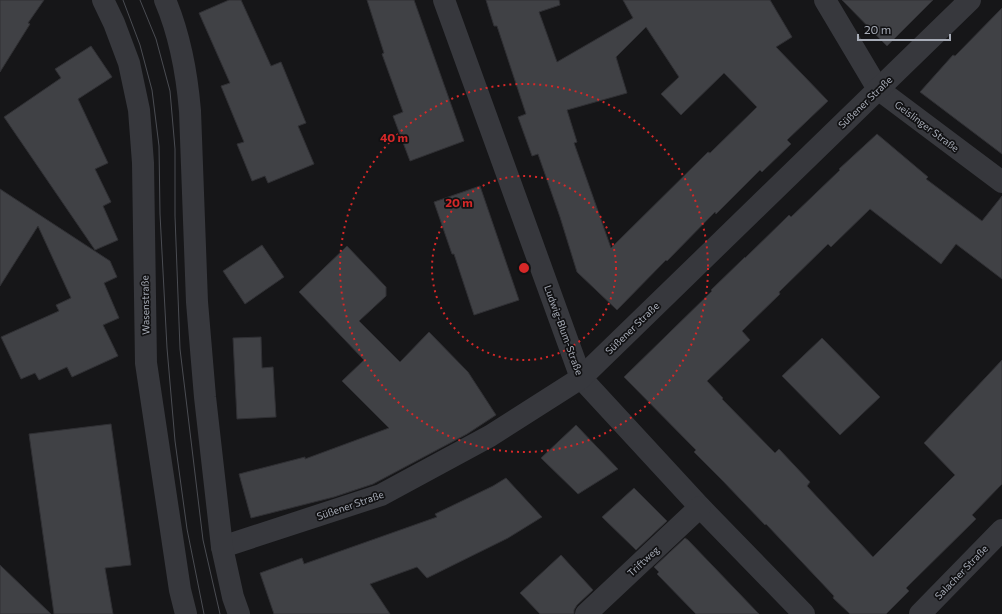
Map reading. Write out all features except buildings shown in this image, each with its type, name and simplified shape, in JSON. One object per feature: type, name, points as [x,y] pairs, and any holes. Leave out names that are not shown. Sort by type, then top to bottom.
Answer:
[{"type":"street","name":"Wasenstraße","points":[[103,0],[114,23],[128,64],[139,110],[143,163],[146,364],[180,590],[186,614]]},
{"type":"street","points":[[165,0],[187,80],[190,111],[197,302],[205,397],[222,547],[233,597],[239,614]]},
{"type":"street","name":"Ludwig-Blum-Straße","points":[[444,0],[581,378],[700,507],[804,614]]},
{"type":"street","name":"Geislinger Straße","points":[[825,0],[878,89],[1002,182]]},
{"type":"street","name":"Süßener Straße","points":[[222,547],[382,495],[490,436],[581,378],[970,0]]},
{"type":"street","name":"Triftweg","points":[[586,614],[700,507]]},
{"type":"street","name":"Salacher Straße","points":[[920,614],[999,538]]},
{"type":"tram line","points":[[123,0],[140,45],[152,90],[159,146],[160,214],[167,348],[175,441],[187,529],[204,614]]},
{"type":"tram line","points":[[140,0],[156,39],[170,91],[175,149],[175,216],[180,349],[203,540],[220,614]]}]
